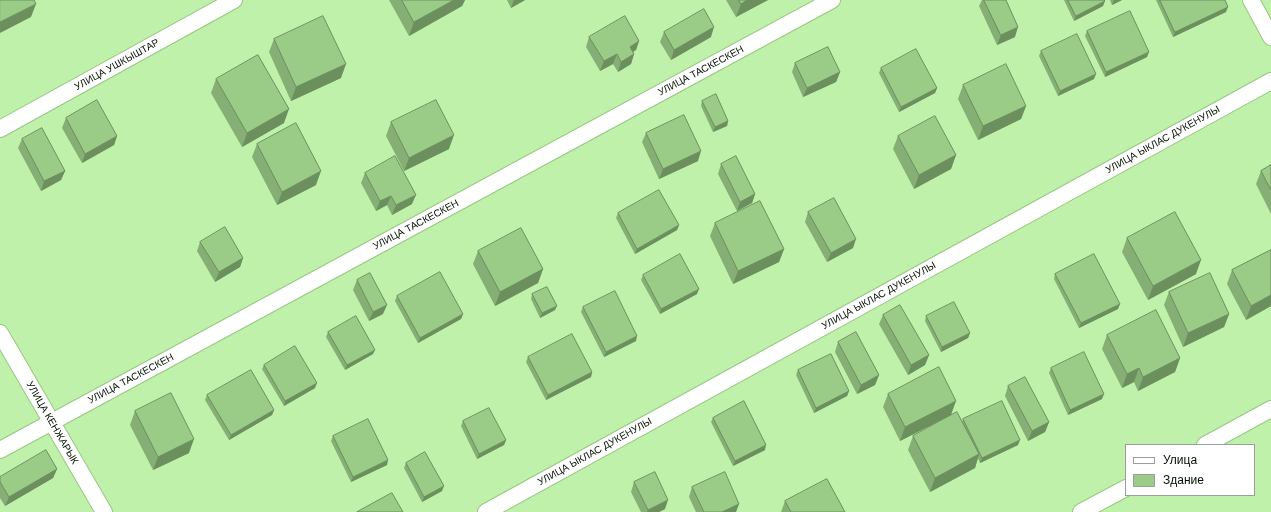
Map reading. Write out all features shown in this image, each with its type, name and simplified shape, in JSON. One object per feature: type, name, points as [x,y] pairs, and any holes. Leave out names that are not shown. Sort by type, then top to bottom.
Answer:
[{"type":"street","name":"УЛИЦА УШКЫШТАР","points":[[0,129],[234,0]]},
{"type":"street","name":"УЛИЦА ТАСКЕСКЕН","points":[[0,450],[832,0]]},
{"type":"street","points":[[1251,0],[1271,37]]},
{"type":"street","name":"УЛИЦА ЫКЛАС ДУКЕНУЛЫ","points":[[486,512],[1271,81]]},
{"type":"street","name":"УЛИЦА КЕНЖАРЫК","points":[[0,333],[50,422],[104,512]]},
{"type":"street","points":[[1207,444],[1271,410]]},
{"type":"street","points":[[1081,512],[1125,489]]},
{"type":"building","points":[[0,0],[34,0],[36,4],[0,22]]},
{"type":"building","points":[[402,0],[454,0],[414,22]]},
{"type":"building","points":[[739,0],[747,0],[741,4]]},
{"type":"building","points":[[984,0],[1006,0],[1018,27],[1001,35]]},
{"type":"building","points":[[1068,0],[1104,0],[1105,1],[1076,16]]},
{"type":"building","points":[[1160,0],[1225,0],[1228,7],[1175,32]]},
{"type":"building","points":[[704,9],[714,27],[674,50],[664,32]]},
{"type":"building","points":[[1130,11],[1149,52],[1106,72],[1087,31]]},
{"type":"building","points":[[323,16],[346,64],[296,87],[274,39]]},
{"type":"building","points":[[625,16],[639,41],[630,47],[634,54],[621,62],[617,54],[604,61],[589,37]]},
{"type":"building","points":[[1077,34],[1096,74],[1060,91],[1041,51]]},
{"type":"building","points":[[828,47],[840,72],[807,88],[795,63]]},
{"type":"building","points":[[916,49],[937,88],[901,107],[881,68]]},
{"type":"building","points":[[258,55],[289,109],[247,133],[216,79]]},
{"type":"building","points":[[1006,64],[1026,106],[983,126],[963,85]]},
{"type":"building","points":[[716,94],[728,121],[715,127],[702,101]]},
{"type":"building","points":[[97,100],[117,136],[85,154],[66,118]]},
{"type":"building","points":[[436,100],[454,135],[409,158],[391,122]]},
{"type":"building","points":[[684,115],[701,151],[663,169],[646,133]]},
{"type":"building","points":[[935,116],[956,155],[919,175],[898,136]]},
{"type":"building","points":[[296,123],[321,171],[282,192],[257,144]]},
{"type":"building","points":[[42,128],[65,171],[44,181],[22,139]]},
{"type":"building","points":[[395,156],[416,195],[396,205],[391,196],[380,201],[365,173]]},
{"type":"building","points":[[736,156],[755,194],[740,202],[721,164]]},
{"type":"building","points":[[1271,165],[1271,190],[1261,171]]},
{"type":"building","points":[[659,190],[679,225],[637,249],[618,213]]},
{"type":"building","points":[[834,198],[856,239],[831,253],[808,212]]},
{"type":"building","points":[[760,201],[784,249],[738,271],[715,223]]},
{"type":"building","points":[[1175,212],[1201,260],[1153,286],[1127,238]]},
{"type":"building","points":[[225,227],[243,258],[219,272],[200,242]]},
{"type":"building","points":[[521,228],[543,269],[500,292],[478,251]]},
{"type":"building","points":[[1271,250],[1271,295],[1251,306],[1232,270]]},
{"type":"building","points":[[680,254],[699,289],[661,309],[643,275]]},
{"type":"building","points":[[1094,254],[1120,304],[1081,323],[1055,274]]},
{"type":"building","points":[[440,272],[463,314],[420,338],[397,296]]},
{"type":"building","points":[[370,273],[387,305],[373,312],[357,280]]},
{"type":"building","points":[[1210,273],[1229,314],[1188,333],[1169,292]]},
{"type":"building","points":[[547,287],[557,306],[542,313],[532,294]]},
{"type":"building","points":[[615,291],[637,336],[606,352],[583,307]]},
{"type":"building","points":[[954,302],[970,333],[942,347],[926,316]]},
{"type":"building","points":[[900,305],[929,355],[911,365],[883,315]]},
{"type":"building","points":[[1156,310],[1180,358],[1143,377],[1139,368],[1127,374],[1107,335]]},
{"type":"building","points":[[356,316],[375,350],[347,365],[328,332]]},
{"type":"building","points":[[856,332],[879,375],[861,385],[838,342]]},
{"type":"building","points":[[572,334],[592,372],[548,395],[528,357]]},
{"type":"building","points":[[295,346],[317,383],[285,401],[264,365]]},
{"type":"building","points":[[1084,352],[1104,394],[1070,410],[1051,368]]},
{"type":"building","points":[[831,354],[849,391],[816,408],[798,370]]},
{"type":"building","points":[[939,367],[956,401],[905,427],[888,394]]},
{"type":"building","points":[[251,370],[274,410],[231,435],[207,395]]},
{"type":"building","points":[[1025,377],[1049,422],[1032,431],[1008,386]]},
{"type":"building","points":[[171,393],[194,439],[158,457],[135,411]]},
{"type":"building","points":[[744,401],[766,445],[735,461],[713,418]]},
{"type":"building","points":[[1002,401],[1020,440],[982,458],[963,419]]},
{"type":"building","points":[[489,408],[506,440],[479,454],[463,421]]},
{"type":"building","points":[[957,412],[979,454],[935,478],[913,436]]},
{"type":"building","points":[[368,419],[388,460],[353,477],[333,436]]},
{"type":"building","points":[[46,450],[57,469],[9,497],[0,482],[0,477]]},
{"type":"building","points":[[425,452],[444,486],[424,497],[406,463]]},
{"type":"building","points":[[655,472],[668,500],[648,510],[634,482]]},
{"type":"building","points":[[725,472],[739,504],[722,512],[704,512],[692,487]]},
{"type":"building","points":[[827,479],[845,512],[791,512],[785,501]]},
{"type":"building","points":[[392,493],[403,512],[357,512]]}]
